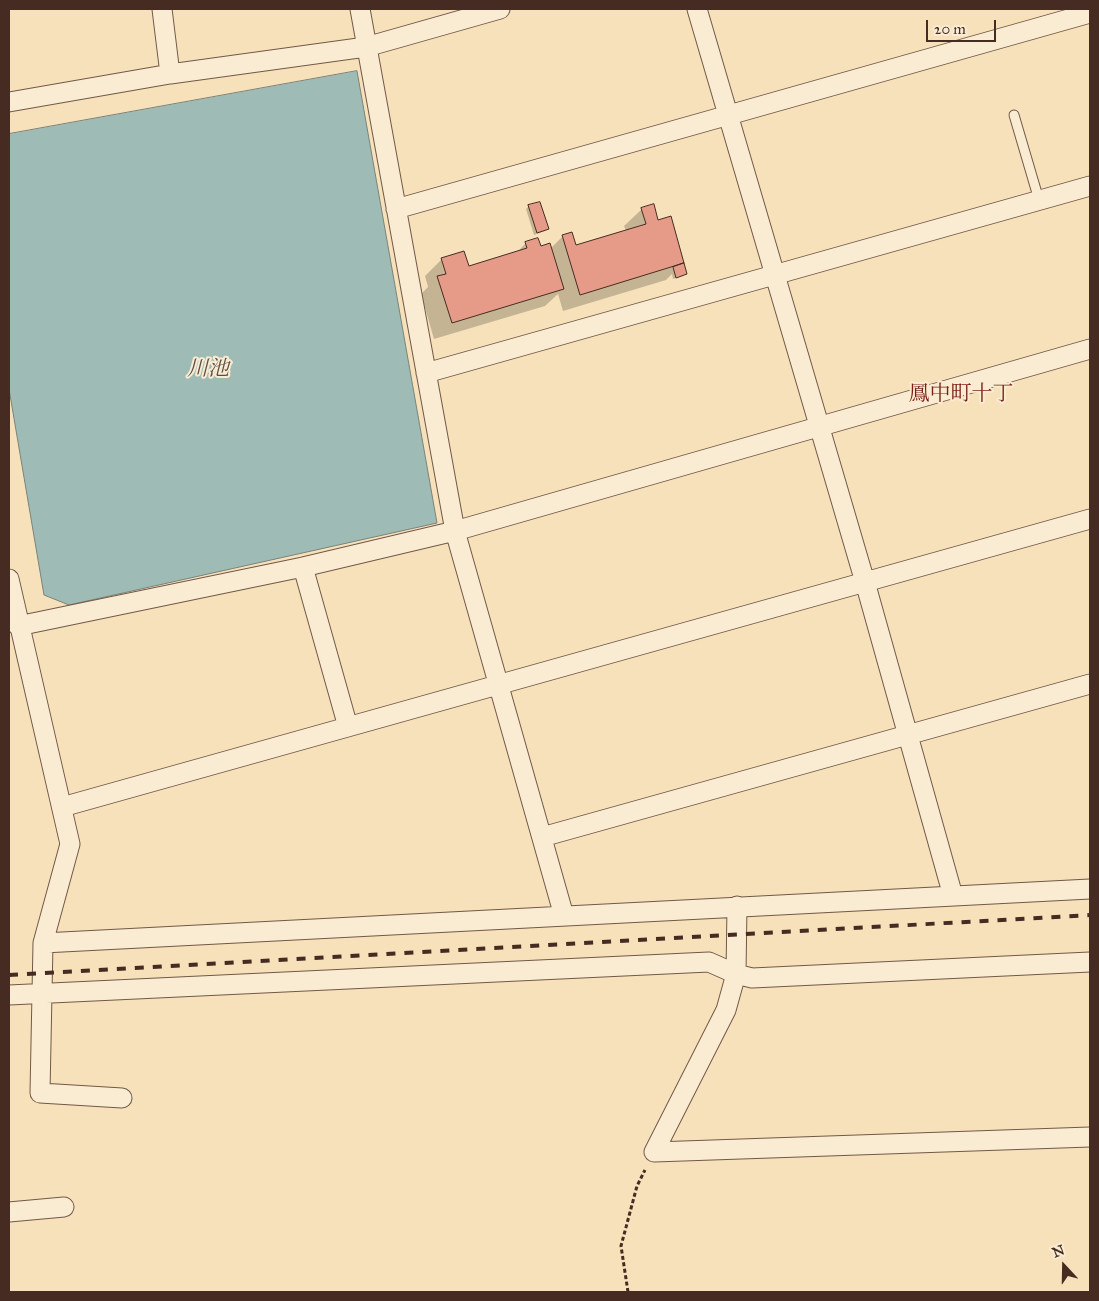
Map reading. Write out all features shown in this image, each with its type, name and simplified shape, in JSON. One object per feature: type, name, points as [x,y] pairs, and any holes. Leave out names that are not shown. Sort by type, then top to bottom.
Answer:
[{"type":"street","points":[[162,9],[170,74]]},
{"type":"street","points":[[360,9],[455,531],[564,916]]},
{"type":"street","points":[[9,102],[170,74],[366,47],[500,9]]},
{"type":"street","points":[[697,9],[820,426],[953,896]]},
{"type":"street","points":[[396,209],[1090,12]]},
{"type":"street","points":[[426,373],[1090,186]]},
{"type":"street","points":[[18,626],[302,567],[455,531],[1090,349]]},
{"type":"street","points":[[62,807],[1090,519]]},
{"type":"street","points":[[302,567],[348,727]]},
{"type":"street","points":[[9,580],[18,626],[70,844],[44,943],[40,1092],[122,1098]]},
{"type":"street","points":[[542,837],[908,737],[1090,684]]},
{"type":"street","points":[[44,943],[1090,889]]},
{"type":"street","points":[[737,906],[736,974],[726,1010],[654,1152],[1090,1137]]},
{"type":"street","points":[[9,996],[709,962],[736,974],[752,978],[1090,962]]},
{"type":"street","points":[[9,1212],[64,1207]]},
{"type":"lane","points":[[1014,115],[1039,200]]},
{"type":"path","points":[[628,1292],[621,1246],[637,1186],[654,1152]]},
{"type":"water","name":"川池","points":[[357,71],[437,523],[69,605],[44,595],[9,389],[9,134]]},
{"type":"building","points":[[540,202],[549,229],[537,233],[528,205]]},
{"type":"building","points":[[654,204],[658,220],[671,216],[684,263],[580,295],[562,235],[572,232],[576,245],[646,224],[641,208]]},
{"type":"building","points":[[538,238],[541,246],[550,243],[564,289],[452,323],[437,276],[446,274],[441,258],[464,251],[469,266],[527,248],[525,242]]},
{"type":"building","points":[[684,263],[687,274],[676,278],[673,267]]},
{"type":"railway","points":[[9,975],[1090,915]]},
{"type":"district","name":"鳳中町十丁","points":[[961,395]]}]
